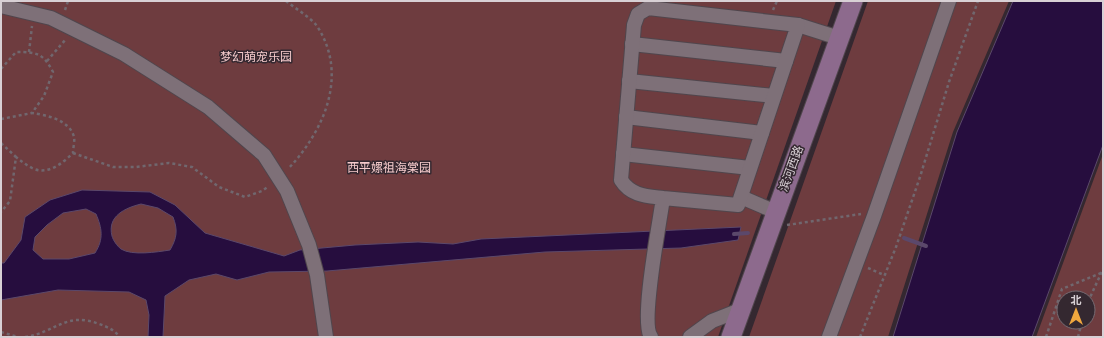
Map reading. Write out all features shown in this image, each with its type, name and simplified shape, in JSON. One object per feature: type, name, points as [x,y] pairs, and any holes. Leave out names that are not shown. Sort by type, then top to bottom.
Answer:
[{"type":"street","name":"滨河西路","points":[[731,337],[853,1]]},
{"type":"street","points":[[829,337],[874,216],[949,1]]},
{"type":"street","points":[[1,6],[51,18],[124,54],[208,107],[264,154],[288,191],[309,245],[317,275],[326,337]]},
{"type":"street","points":[[798,25],[738,205],[635,194],[625,187],[621,180],[632,44],[634,25],[638,14],[648,8],[798,25],[839,38]]},
{"type":"street","points":[[632,44],[786,61]]},
{"type":"street","points":[[629,80],[774,96]]},
{"type":"street","points":[[626,117],[762,133]]},
{"type":"street","points":[[623,154],[750,168]]},
{"type":"street","points":[[741,197],[773,219]]},
{"type":"street","points":[[651,337],[648,333],[647,313],[663,198]]},
{"type":"street","points":[[690,337],[712,321],[740,310]]},
{"type":"path","points":[[860,337],[920,177],[949,82],[978,1]]},
{"type":"path","points":[[29,52],[34,14]]},
{"type":"path","points":[[47,61],[75,29]]},
{"type":"path","points":[[1,69],[16,52],[35,52],[47,61],[53,72],[44,96],[32,113]]},
{"type":"path","points":[[1,119],[32,113],[46,115],[63,122],[74,136],[73,153],[60,165],[46,169],[33,169],[16,157],[1,143]]},
{"type":"path","points":[[1,212],[10,201],[16,157]]},
{"type":"path","points":[[773,219],[861,214],[874,216]]},
{"type":"path","points":[[856,264],[884,275]]},
{"type":"path","points":[[1093,290],[1103,269]]},
{"type":"path","points":[[1046,337],[1062,289],[1100,273]]},
{"type":"path","points":[[25,337],[39,335],[59,324],[78,319],[96,322],[114,330],[120,337]]},
{"type":"path","points":[[1,332],[18,337]]},
{"type":"green space","name":"西平嫘祖海棠园","points":[[1,1],[836,1],[718,337],[1,337]]},
{"type":"green space","points":[[868,1],[1009,1],[953,132],[888,337],[749,337]]},
{"type":"green space","points":[[1103,154],[1103,337],[1036,337]]},
{"type":"shaded area","points":[[1013,1],[1103,1],[1103,145],[1032,337],[893,337],[957,132]]},
{"type":"shaded area","points":[[82,190],[150,192],[175,205],[205,233],[284,256],[300,250],[355,245],[418,242],[453,244],[481,239],[741,227],[738,240],[681,248],[545,252],[327,271],[269,272],[237,280],[216,274],[189,280],[165,296],[163,337],[148,337],[149,315],[146,300],[129,292],[58,290],[1,300],[1,263],[4,263],[21,240],[25,217],[50,200]],"holes":[[[141,204],[158,208],[173,217],[176,226],[176,234],[170,250],[145,253],[131,252],[121,249],[114,241],[111,229],[115,218],[123,211]],[[86,209],[96,214],[100,224],[101,238],[95,253],[69,259],[43,259],[33,250],[35,237],[47,225],[63,213]]]},
{"type":"waterway","points":[[734,234],[748,233]]},
{"type":"waterway","points":[[904,238],[926,246]]},
{"type":"park label","name":"梦幻萌宠乐园","points":[[256,58]]}]
